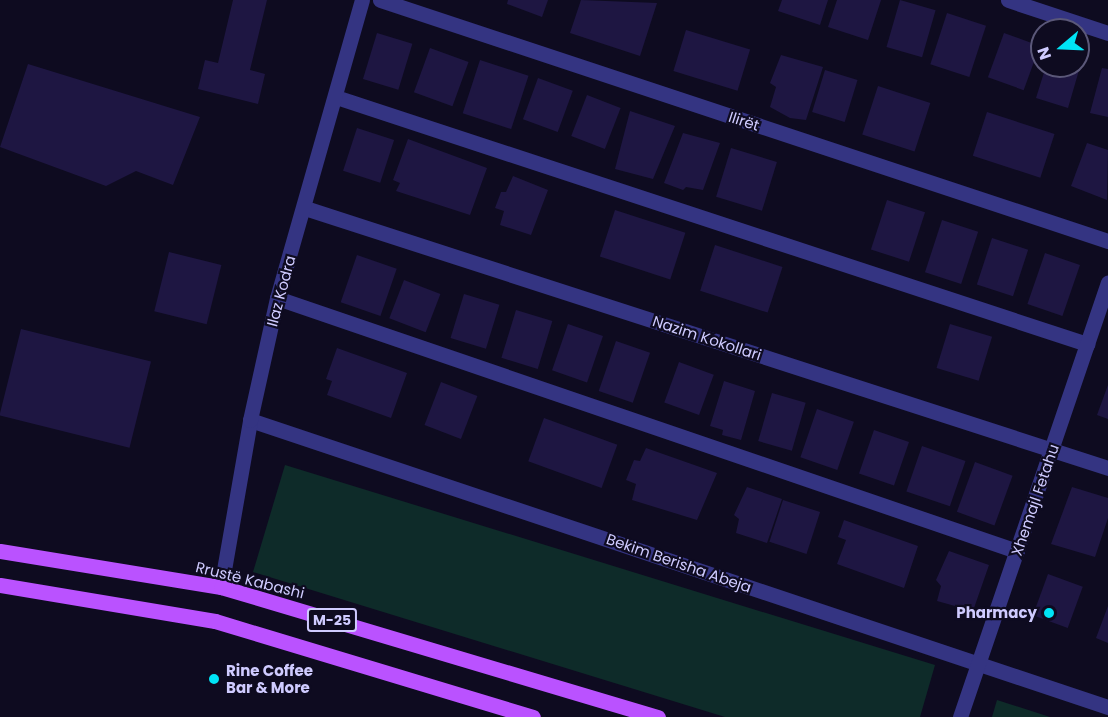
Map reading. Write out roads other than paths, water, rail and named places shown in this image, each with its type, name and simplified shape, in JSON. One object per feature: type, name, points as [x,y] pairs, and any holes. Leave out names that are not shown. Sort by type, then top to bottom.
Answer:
[{"type":"main road","name":"Rrustë Kabashi","points":[[0,551],[221,587],[658,717]]},
{"type":"main road","name":"M-25","points":[[0,585],[215,621],[533,717]]},
{"type":"street","name":"Ilaz Kodra","points":[[221,587],[250,420],[277,298],[305,208],[362,0]]},
{"type":"street","name":"Ilirët","points":[[380,0],[1108,241]]},
{"type":"street","points":[[1008,0],[1108,33]]},
{"type":"street","points":[[336,97],[1087,345]]},
{"type":"street","name":"Nazim Kokollari","points":[[305,208],[1108,468]]},
{"type":"street","name":"Xhemajl Fetahu","points":[[960,717],[1108,282]]},
{"type":"street","points":[[277,298],[1017,551]]},
{"type":"street","name":"Bekim Berisha Abeja","points":[[250,420],[978,666],[1108,706]]},
{"type":"place","name":"Pharmacy","points":[[1049,613]]},
{"type":"place","name":"Rine Coffee Bar & More","points":[[214,679]]}]
